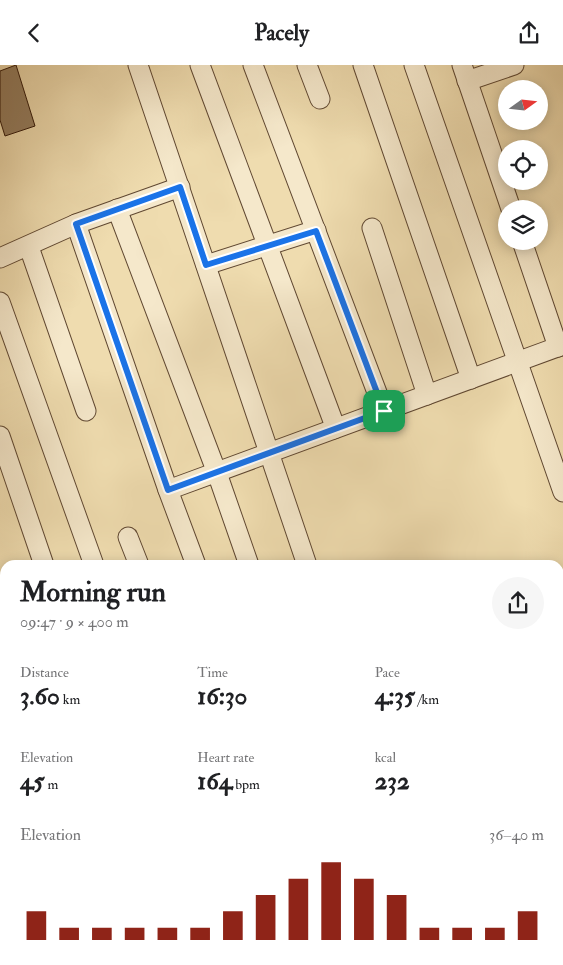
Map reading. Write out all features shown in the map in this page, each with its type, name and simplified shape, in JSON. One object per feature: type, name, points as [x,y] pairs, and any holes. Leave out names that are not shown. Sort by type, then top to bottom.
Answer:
[{"type":"street","points":[[138,65],[305,560]]},
{"type":"street","points":[[200,65],[333,421],[334,429]]},
{"type":"street","points":[[253,65],[384,411]]},
{"type":"street","points":[[307,65],[320,99]]},
{"type":"street","points":[[363,65],[471,379]]},
{"type":"street","points":[[414,65],[563,492]]},
{"type":"street","points":[[508,200],[464,73],[514,65]]},
{"type":"street","points":[[0,258],[29,247],[76,224],[180,187]]},
{"type":"street","points":[[117,209],[217,473],[247,560]]},
{"type":"street","points":[[76,224],[194,560]]},
{"type":"street","points":[[372,228],[426,395]]},
{"type":"street","points":[[206,265],[316,231]]},
{"type":"street","points":[[29,247],[86,411]]},
{"type":"street","points":[[168,490],[560,346],[525,250]]},
{"type":"street","points":[[0,302],[92,560]]},
{"type":"street","points":[[0,436],[42,560]]},
{"type":"street","points":[[128,537],[137,560]]},
{"type":"building","points":[[16,65],[35,126],[5,136],[0,120],[0,71]]},
{"type":"route","points":[[180,187],[206,265],[316,231],[384,411],[168,490],[76,224],[180,187]]}]
